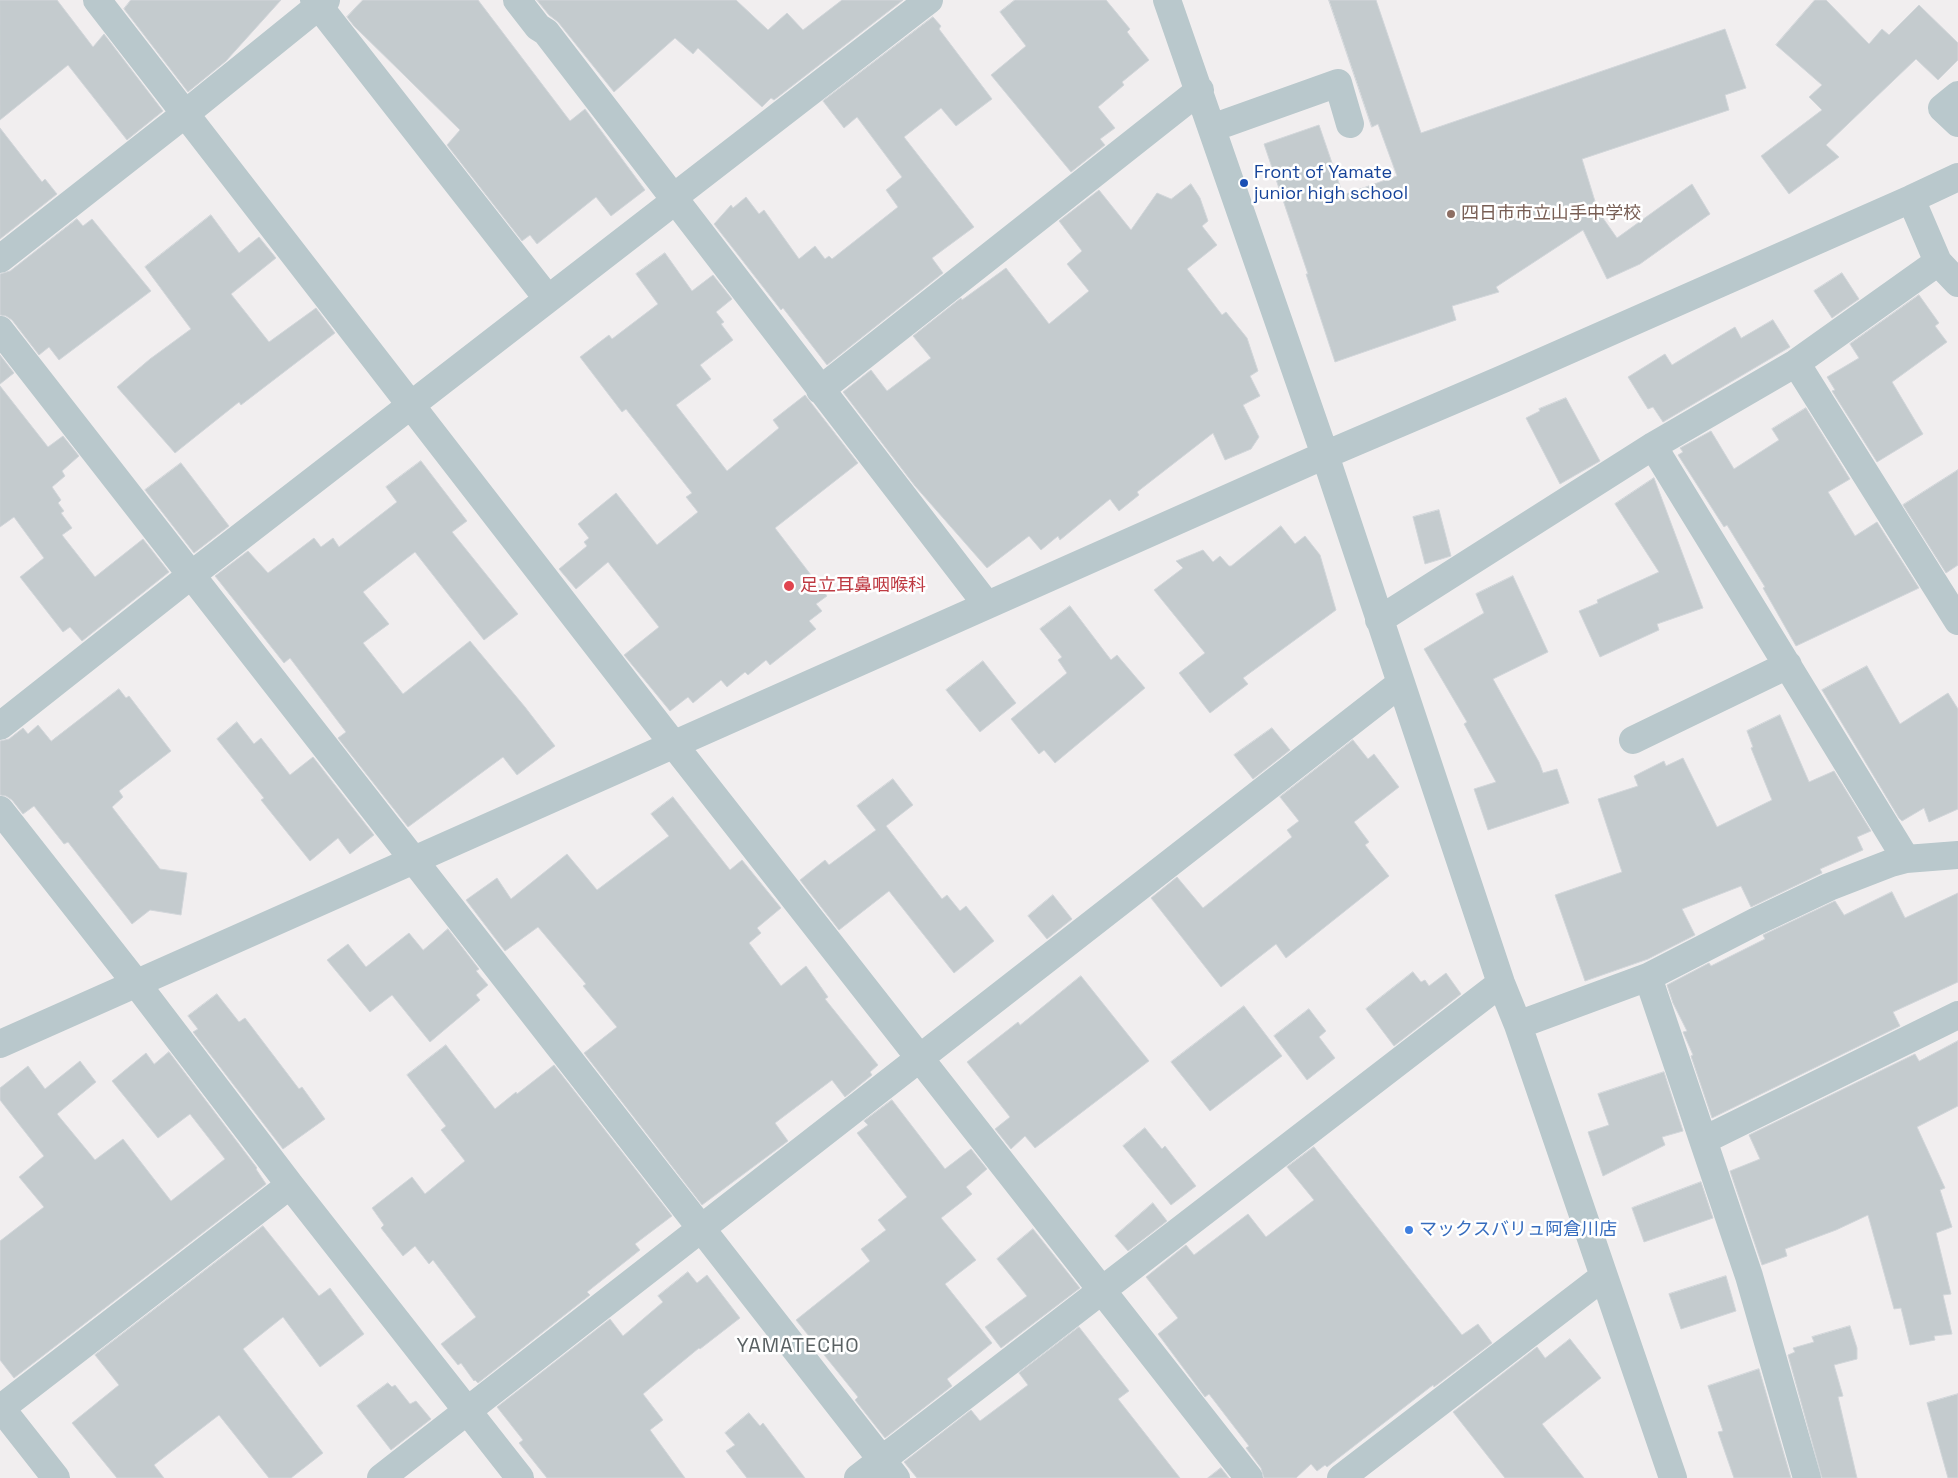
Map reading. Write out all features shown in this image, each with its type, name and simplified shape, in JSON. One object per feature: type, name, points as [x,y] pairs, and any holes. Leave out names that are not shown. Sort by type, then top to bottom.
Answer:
[{"type":"street","points":[[97,0],[674,745],[1249,1478]]},
{"type":"street","points":[[517,0],[538,26],[546,32],[987,605]]},
{"type":"street","points":[[0,726],[929,0]]},
{"type":"street","points":[[1167,0],[1200,90],[1325,455],[1502,983],[1672,1478]]},
{"type":"street","points":[[0,259],[185,114],[320,2],[548,299]]},
{"type":"street","points":[[1212,128],[1338,83],[1350,124]]},
{"type":"street","points":[[820,390],[1200,90]]},
{"type":"street","points":[[1958,94],[1942,108],[1958,123]]},
{"type":"street","points":[[0,1044],[1325,455],[1911,200],[1958,177]]},
{"type":"street","points":[[1911,200],[1938,262],[1958,283]]},
{"type":"street","points":[[1380,620],[1653,446],[1796,363],[1938,262]]},
{"type":"street","points":[[0,330],[190,576],[414,859],[889,1469]]},
{"type":"street","points":[[1796,363],[1958,621]]},
{"type":"street","points":[[1653,446],[1906,859]]},
{"type":"street","points":[[1632,740],[1788,664]]},
{"type":"street","points":[[381,1478],[1401,683]]},
{"type":"street","points":[[0,810],[136,983],[290,1185],[520,1478]]},
{"type":"street","points":[[1518,1025],[1648,977],[1755,922],[1829,887],[1891,863],[1906,859],[1958,855]]},
{"type":"street","points":[[1648,977],[1748,1276],[1806,1478]]},
{"type":"street","points":[[858,1478],[889,1469],[1101,1289],[1502,983]]},
{"type":"street","points":[[1704,1140],[1958,1015]]},
{"type":"street","points":[[56,1478],[0,1408],[290,1185]]},
{"type":"street","points":[[1340,1478],[1603,1276]]},
{"type":"building","points":[[0,0],[57,0],[93,47],[104,34],[163,111],[127,140],[68,65],[0,120]]},
{"type":"building","points":[[131,0],[281,0],[226,61],[188,92],[124,9]]},
{"type":"building","points":[[363,0],[478,0],[570,121],[585,109],[645,190],[611,216],[596,197],[537,244],[530,235],[522,241],[447,145],[460,130],[347,17]]},
{"type":"building","points":[[537,0],[736,0],[768,30],[787,13],[803,30],[842,0],[903,0],[774,100],[771,98],[762,107],[698,48],[693,54],[675,38],[614,92],[558,22],[549,15]]},
{"type":"building","points":[[1015,0],[1106,0],[1130,29],[1127,32],[1149,60],[1122,82],[1124,85],[1098,107],[1115,128],[1100,139],[1105,145],[1071,172],[991,75],[1026,46],[1000,12]]},
{"type":"building","points":[[1329,0],[1376,0],[1421,133],[1725,29],[1746,88],[1725,95],[1729,110],[1582,159],[1598,211],[1617,238],[1692,184],[1710,214],[1640,264],[1607,279],[1583,230],[1496,287],[1499,292],[1452,306],[1456,320],[1335,362],[1306,274],[1308,274],[1264,144],[1319,125],[1343,195],[1397,176],[1378,124],[1372,127]]},
{"type":"building","points":[[1815,0],[1826,0],[1869,44],[1882,29],[1889,35],[1919,5],[1958,43],[1958,60],[1938,80],[1916,59],[1826,145],[1839,157],[1789,194],[1761,156],[1822,110],[1809,97],[1822,85],[1776,45]]},
{"type":"building","points":[[933,17],[941,26],[939,29],[992,99],[956,126],[941,108],[904,137],[974,227],[932,258],[943,273],[827,365],[714,224],[731,205],[733,208],[746,197],[759,214],[764,210],[799,259],[815,246],[825,259],[829,256],[832,259],[898,207],[886,190],[902,177],[857,117],[844,128],[823,101]]},
{"type":"building","points":[[0,128],[42,182],[45,179],[57,194],[0,239]]},
{"type":"building","points":[[1191,184],[1200,198],[1208,221],[1202,226],[1217,245],[1187,269],[1222,315],[1226,312],[1247,338],[1258,371],[1250,376],[1260,396],[1243,405],[1259,437],[1251,449],[1225,460],[1213,433],[1137,492],[1139,495],[1119,511],[1110,499],[1060,540],[1058,536],[1041,550],[1029,536],[987,568],[915,486],[843,392],[871,370],[887,391],[931,358],[913,336],[961,298],[962,300],[1006,268],[1049,324],[1089,291],[1067,264],[1082,251],[1059,221],[1099,190],[1131,230],[1157,193],[1171,199]]},
{"type":"building","points":[[211,215],[239,253],[259,237],[276,258],[231,294],[269,342],[316,308],[335,333],[241,405],[239,402],[175,453],[117,387],[150,359],[191,329],[145,267]]},
{"type":"building","points":[[77,219],[83,226],[92,219],[151,291],[59,360],[49,347],[39,355],[12,320],[0,315],[0,274],[10,271]]},
{"type":"building","points":[[665,253],[692,291],[713,275],[732,299],[716,312],[724,322],[721,324],[733,340],[700,365],[711,379],[676,405],[727,471],[779,428],[773,420],[805,395],[858,463],[775,528],[827,596],[816,604],[822,611],[809,621],[816,629],[770,665],[766,660],[748,675],[745,672],[727,687],[721,680],[693,703],[688,697],[670,711],[624,655],[659,627],[608,562],[576,589],[559,569],[587,546],[584,542],[589,538],[578,524],[616,493],[657,545],[698,512],[686,497],[692,493],[626,409],[622,412],[580,357],[609,335],[612,339],[658,304],[636,274]]},
{"type":"building","points":[[1842,273],[1859,299],[1832,318],[1814,291]]},
{"type":"building","points":[[1919,295],[1939,323],[1935,326],[1947,342],[1892,382],[1923,434],[1877,462],[1832,391],[1835,390],[1827,377],[1859,358],[1850,344]]},
{"type":"building","points":[[1773,320],[1790,347],[1663,422],[1653,407],[1648,409],[1628,377],[1665,354],[1672,365],[1735,327],[1741,338]]},
{"type":"building","points":[[0,355],[14,373],[0,384]]},
{"type":"building","points":[[0,386],[48,447],[63,436],[79,456],[62,471],[65,476],[52,487],[61,500],[58,503],[64,511],[61,513],[72,528],[62,535],[95,577],[143,539],[169,572],[82,641],[70,627],[63,632],[20,577],[44,558],[14,517],[0,527]]},
{"type":"building","points":[[1566,398],[1600,461],[1560,484],[1526,418],[1540,411],[1539,409]]},
{"type":"building","points":[[1806,408],[1850,479],[1828,492],[1855,536],[1877,522],[1919,588],[1796,646],[1763,588],[1765,587],[1727,525],[1724,527],[1678,455],[1683,452],[1680,448],[1711,431],[1734,469],[1779,440],[1772,429]]},
{"type":"building","points":[[421,461],[467,521],[452,532],[518,614],[484,640],[415,552],[363,592],[389,624],[363,643],[403,694],[470,641],[555,746],[517,775],[503,757],[408,827],[338,738],[346,732],[290,658],[284,663],[215,576],[248,551],[268,573],[314,538],[321,547],[333,538],[339,547],[397,502],[386,487]]},
{"type":"building","points":[[181,463],[229,526],[194,553],[145,490]]},
{"type":"building","points":[[1958,470],[1958,565],[1946,573],[1903,505]]},
{"type":"building","points":[[1654,478],[1703,608],[1657,624],[1659,630],[1600,657],[1579,611],[1598,603],[1597,600],[1659,572],[1615,504]]},
{"type":"building","points":[[1439,510],[1451,556],[1425,564],[1413,517]]},
{"type":"building","points":[[1281,526],[1295,544],[1305,536],[1320,555],[1336,610],[1243,678],[1248,684],[1210,713],[1179,673],[1205,653],[1154,590],[1183,568],[1176,561],[1203,550],[1213,562],[1220,556],[1231,566]]},
{"type":"building","points":[[1513,576],[1548,652],[1493,679],[1539,762],[1543,773],[1557,769],[1569,803],[1488,830],[1474,789],[1496,782],[1464,724],[1467,722],[1424,649],[1484,613],[1476,594]]},
{"type":"building","points":[[1070,606],[1111,660],[1117,655],[1145,688],[1055,763],[1044,750],[1039,754],[1011,719],[1067,673],[1058,660],[1062,657],[1040,629]]},
{"type":"building","points":[[983,661],[1016,703],[980,732],[946,690]]},
{"type":"building","points":[[1867,666],[1900,724],[1948,693],[1958,709],[1958,809],[1929,822],[1924,808],[1902,821],[1899,818],[1822,690]]},
{"type":"building","points":[[119,689],[126,698],[129,696],[171,751],[119,791],[123,797],[112,807],[160,869],[187,873],[181,915],[150,910],[132,924],[68,842],[64,844],[34,806],[23,814],[12,800],[0,795],[0,741],[9,739],[23,728],[28,734],[38,725],[51,741]]},
{"type":"building","points":[[1780,715],[1809,782],[1834,771],[1871,831],[1857,837],[1863,850],[1820,869],[1822,873],[1751,907],[1741,886],[1682,909],[1695,935],[1648,959],[1585,981],[1555,895],[1622,872],[1598,799],[1638,786],[1634,776],[1664,761],[1666,766],[1683,758],[1717,827],[1772,800],[1751,748],[1753,747],[1747,731]]},
{"type":"building","points":[[237,722],[254,744],[261,738],[290,775],[313,757],[374,835],[350,854],[338,838],[310,861],[261,800],[264,798],[217,739]]},
{"type":"building","points":[[1272,728],[1290,750],[1253,779],[1234,755]]},
{"type":"building","points":[[1353,740],[1368,759],[1374,754],[1399,787],[1354,822],[1369,842],[1365,845],[1389,876],[1286,958],[1276,944],[1221,987],[1151,898],[1177,877],[1203,908],[1292,837],[1287,830],[1299,821],[1280,797]]},
{"type":"building","points":[[893,779],[913,805],[886,826],[942,899],[947,895],[960,911],[966,906],[994,941],[954,973],[889,891],[839,930],[800,880],[825,860],[829,865],[876,830],[857,806]]},
{"type":"building","points":[[673,797],[730,870],[742,860],[781,908],[757,928],[761,933],[749,943],[781,986],[806,966],[828,997],[825,999],[878,1065],[870,1072],[872,1075],[845,1097],[832,1080],[775,1123],[788,1141],[702,1205],[584,1053],[617,1027],[583,986],[586,984],[538,927],[505,951],[466,900],[497,878],[511,899],[567,854],[597,890],[669,836],[651,814]]},
{"type":"building","points":[[1892,892],[1905,918],[1958,893],[1958,982],[1893,1012],[1900,1026],[1712,1118],[1691,1056],[1693,1055],[1683,1032],[1687,1031],[1673,1003],[1667,985],[1709,963],[1711,966],[1765,939],[1763,935],[1835,901],[1844,915]]},
{"type":"building","points":[[1053,895],[1072,919],[1047,939],[1028,916]]},
{"type":"building","points":[[448,929],[479,969],[476,971],[488,985],[476,995],[480,1000],[430,1042],[392,995],[370,1012],[327,960],[348,944],[366,967],[409,933],[423,950]]},
{"type":"building","points":[[1413,972],[1421,982],[1425,980],[1429,986],[1446,973],[1461,994],[1394,1046],[1366,1009]]},
{"type":"building","points":[[1081,976],[1149,1061],[1035,1148],[1025,1136],[1011,1149],[995,1129],[1010,1117],[967,1062],[1018,1022],[1020,1025]]},
{"type":"building","points":[[217,994],[239,1022],[245,1018],[299,1089],[302,1087],[325,1119],[283,1149],[193,1032],[198,1029],[188,1016]]},
{"type":"building","points":[[1244,1006],[1282,1056],[1210,1111],[1171,1062]]},
{"type":"building","points":[[1309,1009],[1326,1031],[1319,1037],[1335,1058],[1307,1080],[1274,1036]]},
{"type":"building","points":[[1958,1041],[1958,1106],[1917,1127],[1945,1188],[1940,1190],[1952,1227],[1936,1233],[1951,1294],[1943,1295],[1952,1334],[1934,1336],[1935,1340],[1910,1345],[1901,1308],[1894,1309],[1868,1215],[1836,1230],[1785,1249],[1787,1256],[1762,1265],[1730,1171],[1760,1159],[1749,1135],[1915,1054],[1919,1061]]},
{"type":"building","points":[[446,1045],[495,1109],[554,1065],[672,1216],[635,1244],[640,1250],[587,1292],[590,1295],[478,1383],[474,1381],[461,1363],[458,1365],[441,1344],[476,1317],[433,1260],[429,1264],[415,1246],[403,1256],[381,1228],[384,1225],[372,1208],[412,1177],[425,1194],[465,1161],[441,1130],[446,1126],[407,1075]]},
{"type":"building","points":[[169,1052],[257,1168],[266,1184],[14,1378],[0,1360],[0,1241],[44,1207],[19,1177],[44,1156],[0,1100],[0,1088],[28,1066],[45,1089],[80,1061],[96,1082],[57,1114],[95,1160],[123,1139],[171,1201],[225,1159],[190,1114],[158,1138],[112,1081],[146,1053],[154,1064]]},
{"type":"building","points":[[1664,1072],[1683,1131],[1662,1137],[1665,1145],[1603,1176],[1588,1132],[1609,1125],[1598,1094]]},
{"type":"building","points":[[892,1100],[945,1169],[971,1149],[987,1169],[966,1187],[972,1194],[941,1218],[976,1260],[945,1284],[992,1343],[947,1379],[952,1386],[885,1438],[855,1400],[858,1397],[796,1320],[870,1261],[861,1249],[886,1230],[878,1220],[907,1197],[857,1133],[868,1125],[864,1121]]},
{"type":"building","points":[[1145,1128],[1162,1149],[1165,1146],[1196,1186],[1171,1205],[1123,1146]]},
{"type":"building","points":[[1314,1147],[1462,1335],[1478,1324],[1492,1343],[1434,1387],[1433,1385],[1327,1467],[1325,1465],[1317,1471],[1311,1464],[1296,1478],[1264,1478],[1261,1468],[1246,1448],[1249,1446],[1209,1394],[1205,1397],[1158,1334],[1178,1318],[1146,1277],[1186,1245],[1194,1255],[1248,1214],[1266,1237],[1314,1200],[1287,1167]]},
{"type":"building","points":[[1701,1182],[1713,1218],[1644,1242],[1632,1208]]},
{"type":"building","points":[[1153,1203],[1167,1221],[1128,1251],[1115,1236]]},
{"type":"building","points":[[263,1226],[319,1296],[330,1288],[364,1334],[320,1367],[283,1317],[243,1349],[323,1453],[291,1478],[269,1478],[219,1415],[154,1465],[164,1478],[117,1478],[72,1423],[119,1385],[95,1355]]},
{"type":"building","points":[[1033,1229],[1080,1288],[1001,1348],[985,1327],[1027,1296],[997,1259]]},
{"type":"building","points":[[688,1272],[697,1283],[707,1275],[740,1318],[699,1348],[643,1394],[663,1420],[650,1430],[685,1478],[547,1478],[519,1443],[523,1440],[497,1407],[610,1319],[623,1336],[663,1302],[658,1296]]},
{"type":"building","points":[[1726,1276],[1736,1311],[1681,1329],[1669,1294]]},
{"type":"building","points":[[1850,1326],[1857,1348],[1857,1359],[1834,1365],[1843,1396],[1838,1397],[1857,1478],[1822,1478],[1788,1355],[1795,1352],[1793,1348],[1814,1342],[1812,1337]]},
{"type":"building","points":[[1079,1327],[1129,1391],[1118,1399],[1180,1478],[917,1478],[904,1462],[971,1410],[980,1421],[1028,1385],[1019,1373]]},
{"type":"building","points":[[1570,1339],[1601,1378],[1542,1424],[1584,1478],[1505,1478],[1453,1412],[1537,1347],[1545,1358]]},
{"type":"building","points":[[1759,1369],[1791,1478],[1734,1478],[1718,1432],[1723,1431],[1708,1386]]},
{"type":"building","points":[[388,1383],[392,1387],[395,1385],[410,1404],[416,1401],[431,1419],[391,1450],[357,1406]]},
{"type":"building","points":[[1958,1394],[1958,1478],[1948,1478],[1927,1403]]},
{"type":"building","points":[[749,1413],[760,1426],[763,1423],[805,1478],[747,1478],[726,1451],[735,1445],[725,1433]]},
{"type":"building","points":[[1221,1468],[1229,1478],[1208,1478]]},
{"type":"place","name":"Front of Yamate junior high school","points":[[1244,183]]},
{"type":"place","name":"四日市市立山手中学校","points":[[1451,214]]},
{"type":"place","name":"足立耳鼻咽喉科","points":[[789,586]]},
{"type":"place","name":"マックスバリュ阿倉川店","points":[[1409,1230]]},
{"type":"district","name":"YAMATECHO","points":[[798,1347]]}]
